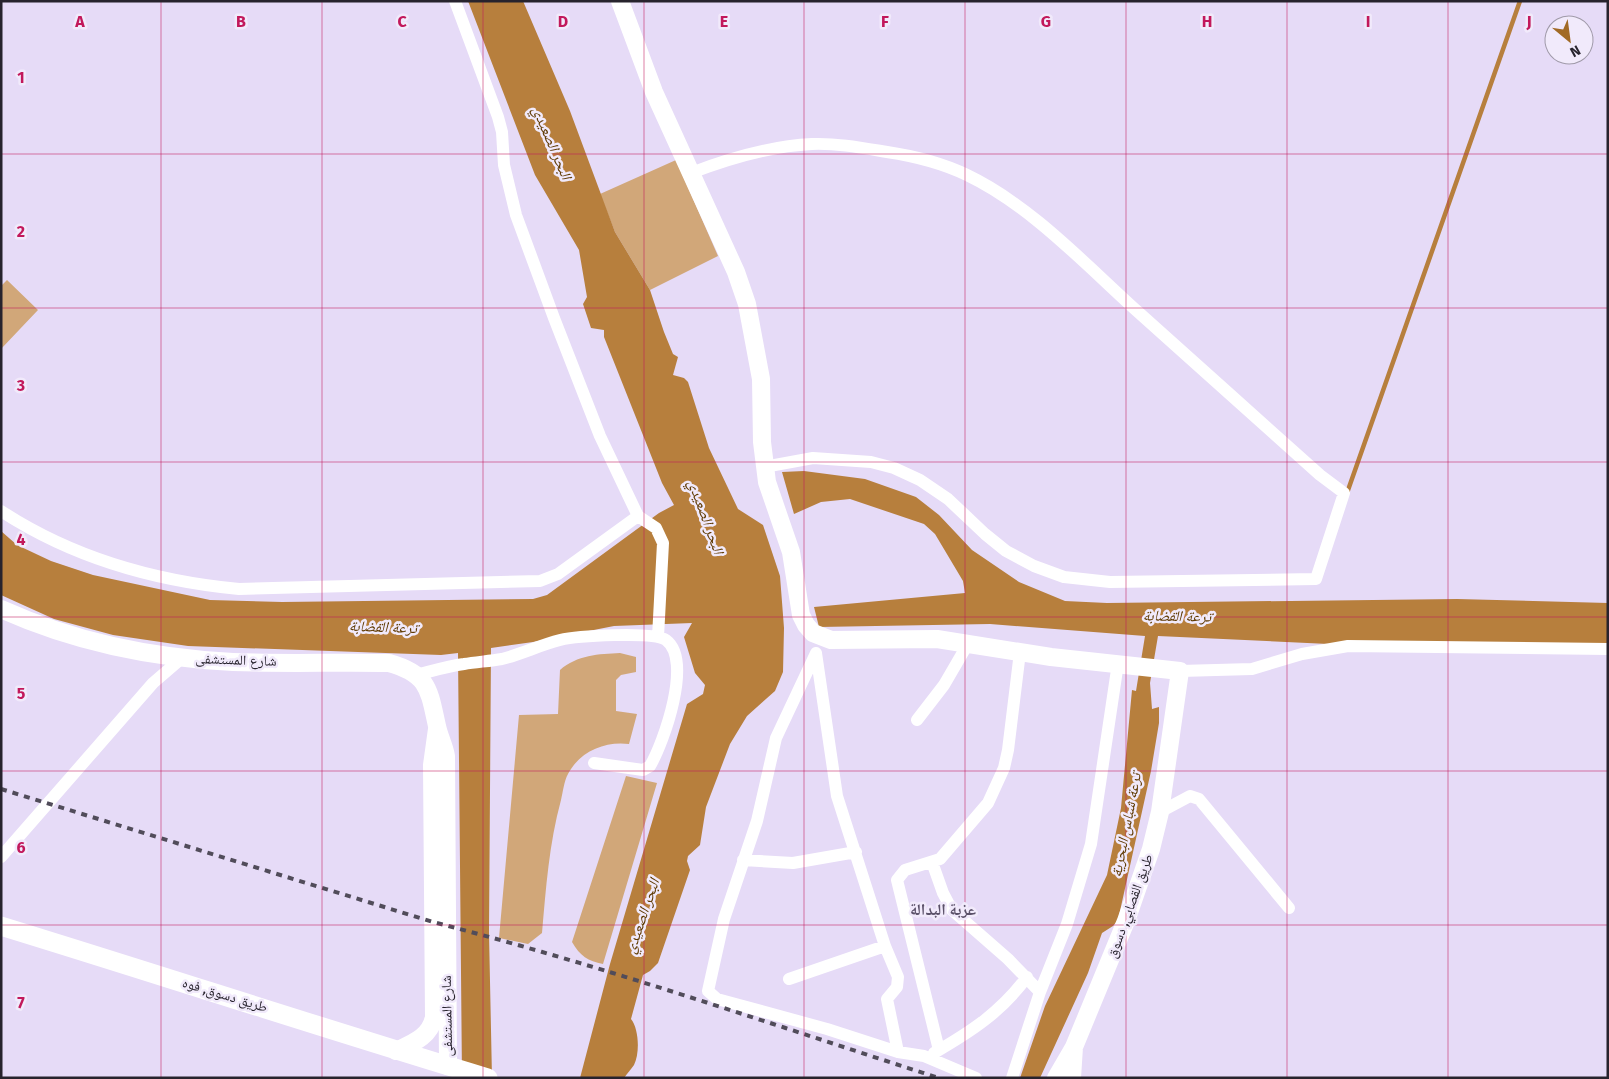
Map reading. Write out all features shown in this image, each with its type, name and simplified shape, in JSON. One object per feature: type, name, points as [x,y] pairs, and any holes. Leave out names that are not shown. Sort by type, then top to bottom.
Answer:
[{"type":"main road","points":[[620,1],[654,92],[736,272],[747,304],[761,380],[766,475],[791,552],[806,625],[813,633],[831,640],[898,638],[969,642],[1020,652],[1180,672]]},
{"type":"main road","name":"شارع المستشفى","points":[[1,609],[30,622],[80,638],[131,650],[182,658],[234,662],[389,663],[403,667],[416,675],[426,686],[432,699],[437,729],[432,764],[440,994],[448,1066]]},
{"type":"main road","name":"طريق القصابي, دسوق","points":[[1056,1078],[1074,1047],[1140,886],[1160,812],[1180,672]]},
{"type":"main road","name":"طريق دسوق, فوه","points":[[1,926],[254,1004],[396,1051],[488,1078]]},
{"type":"main road","name":"شارع المستشفى","points":[[396,1051],[424,1036],[429,1031],[440,994]]},
{"type":"main road","name":"طريق القصابي, دسوق","points":[[1072,1078],[1074,1047]]},
{"type":"street","points":[[455,1],[500,125],[504,165],[516,215],[600,436],[638,516],[656,528],[663,543],[658,637]]},
{"type":"street","points":[[692,173],[720,162],[746,155],[786,146],[814,144],[846,146],[905,155],[937,163],[966,175],[1006,199],[1055,237],[1320,475],[1344,493],[1316,578],[1110,582],[1064,577],[1034,566],[1006,550],[985,534],[941,494],[920,480],[894,468],[863,461],[813,458],[766,475]]},
{"type":"street","points":[[1,511],[48,538],[119,567],[198,585],[238,589],[540,581],[558,574],[638,516]]},
{"type":"street","points":[[813,633],[837,796],[885,946],[898,977],[898,987],[887,999],[898,1052]]},
{"type":"street","points":[[416,675],[525,653],[576,636],[658,637],[666,640],[672,647],[675,655],[678,676],[674,701],[653,762],[647,769],[643,770],[594,763]]},
{"type":"street","points":[[917,720],[944,685],[969,642]]},
{"type":"street","points":[[1180,672],[1252,669],[1302,654],[1348,646],[1608,649]]},
{"type":"street","points":[[940,1050],[927,1004],[922,974],[897,884],[898,876],[905,870],[932,862],[945,854],[988,803],[1004,768],[1012,732],[1020,652]]},
{"type":"street","points":[[816,653],[776,738],[757,821],[724,919],[708,987],[709,995],[717,999],[826,1029],[898,1052],[924,1056],[976,1078]]},
{"type":"street","points":[[1,857],[154,683],[182,658]]},
{"type":"street","points":[[1012,1078],[1040,992],[1067,924],[1091,844],[1125,664]]},
{"type":"street","points":[[1160,812],[1190,796],[1199,799],[1289,908]]},
{"type":"street","points":[[743,860],[793,863],[856,852]]},
{"type":"street","points":[[932,862],[952,910],[1027,977],[1040,992]]},
{"type":"street","points":[[789,979],[885,946]]},
{"type":"street","points":[[924,1056],[940,1050],[1004,1006],[1027,977]]},
{"type":"shaded area","points":[[676,160],[718,256],[650,290],[615,232],[600,194]]},
{"type":"shaded area","points":[[7,280],[38,310],[1,349],[1,286]]},
{"type":"shaded area","points":[[620,653],[636,657],[636,672],[621,675],[616,680],[616,711],[637,714],[629,744],[611,744],[594,749],[579,759],[573,766],[565,780],[554,833],[548,866],[542,933],[528,944],[499,938],[519,715],[558,714],[560,670],[581,658]]},
{"type":"shaded area","points":[[626,776],[657,783],[603,964],[585,957],[572,942]]},
{"type":"water","points":[[468,1],[523,1],[570,111],[615,232],[650,290],[673,354],[678,357],[673,375],[684,378],[688,382],[709,448],[738,509],[763,525],[780,576],[784,628],[783,672],[775,691],[747,716],[730,744],[706,807],[700,845],[688,856],[687,861],[690,870],[658,963],[643,975],[631,1019],[636,1029],[638,1041],[636,1060],[624,1078],[580,1078],[610,964],[687,704],[703,694],[705,685],[695,673],[684,637],[692,623],[614,626],[491,648],[489,933],[492,1078],[462,1078],[458,653],[441,655],[188,646],[113,635],[54,619],[1,595],[1,531],[17,545],[51,561],[93,575],[210,600],[282,602],[533,599],[547,595],[659,513],[674,505],[662,483],[604,337],[604,330],[591,328],[583,304],[587,297],[579,250],[535,175]]},
{"type":"water","points":[[804,471],[865,479],[916,497],[939,515],[972,550],[1019,582],[1065,601],[1107,603],[1457,599],[1608,603],[1608,646],[1350,645],[1158,636],[1150,683],[1152,709],[1159,707],[1159,723],[1151,771],[1118,920],[1113,926],[1102,933],[1088,973],[1040,1078],[1020,1078],[1045,1006],[1107,875],[1121,808],[1132,690],[1136,691],[1145,636],[990,624],[819,627],[814,607],[965,593],[963,581],[935,534],[924,524],[850,499],[821,502],[794,514],[782,472]]},
{"type":"waterway","points":[[1347,493],[1520,1]]},
{"type":"railway","points":[[1,789],[433,922],[624,976],[939,1078]]},
{"type":"district","name":"عزبة البدالة","points":[[943,909]]},
{"type":"water label","name":"البحر الصعيدي","points":[[552,143]]},
{"type":"water label","name":"البحر الصعيدي","points":[[706,517]]},
{"type":"water label","name":"ترعة القضابة","points":[[1177,616]]},
{"type":"water label","name":"ترعة القضابة","points":[[383,627]]},
{"type":"water label","name":"ترعة شباس البحرية","points":[[1126,825]]},
{"type":"water label","name":"البحر الصعيدي","points":[[642,916]]}]
